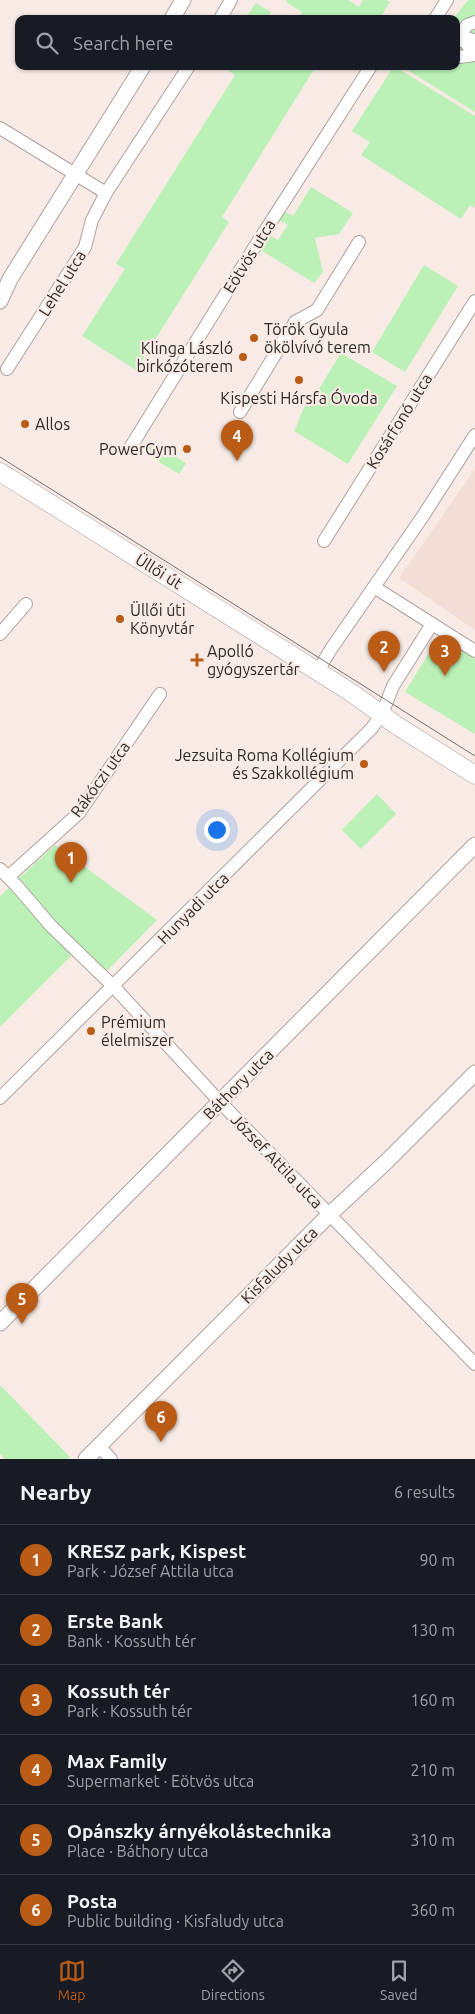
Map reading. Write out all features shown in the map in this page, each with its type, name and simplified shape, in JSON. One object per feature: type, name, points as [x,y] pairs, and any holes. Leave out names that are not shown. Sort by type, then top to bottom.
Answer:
[{"type":"main road","name":"Üllői út","points":[[0,472],[318,671],[365,701],[396,725],[475,775]]},
{"type":"street","points":[[174,15],[183,0]]},
{"type":"street","points":[[223,15],[232,0]]},
{"type":"street","points":[[438,15],[447,0]]},
{"type":"street","points":[[460,36],[467,25],[475,22]]},
{"type":"street","points":[[460,57],[474,49]]},
{"type":"street","points":[[0,301],[10,279],[140,70]]},
{"type":"street","name":"Lehel utca","points":[[7,369],[85,247],[92,220],[106,193],[186,70]]},
{"type":"street","name":"Eötvös utca","points":[[130,448],[254,248],[368,70]]},
{"type":"street","points":[[0,128],[106,193]]},
{"type":"street","points":[[240,412],[295,322],[317,310],[359,242]]},
{"type":"street","name":"Kosárfonó utca","points":[[324,541],[475,301]]},
{"type":"street","points":[[318,671],[475,435]]},
{"type":"street","points":[[374,587],[475,651]]},
{"type":"street","points":[[0,634],[26,604]]},
{"type":"street","name":"Hunyadi utca","points":[[0,1098],[372,728],[382,714],[393,686],[432,624]]},
{"type":"street","name":"Rákóczi utca","points":[[4,873],[79,813],[160,694]]},
{"type":"street","name":"Báthory utca","points":[[0,1323],[475,844]]},
{"type":"street","name":"József Attila utca","points":[[4,873],[51,926],[114,986],[220,1102],[475,1364]]},
{"type":"street","name":"Kisfaludy utca","points":[[86,1459],[329,1215],[386,1162],[475,1073]]},
{"type":"street","points":[[99,1446],[111,1459]]},
{"type":"shaded area","points":[[475,469],[475,630],[399,578]]},
{"type":"green space","points":[[287,0],[348,0],[359,7],[363,0],[386,0],[390,2],[382,15],[300,15],[302,12],[286,2]]},
{"type":"green space","points":[[468,0],[475,0],[475,112],[407,70],[460,70],[460,15],[456,15]]},
{"type":"green space","points":[[256,3],[271,12],[269,15],[248,15]]},
{"type":"green space","points":[[227,70],[314,70],[222,217],[229,222],[136,370],[82,336],[125,269],[116,264],[235,75]]},
{"type":"green space","points":[[391,70],[400,70],[475,116],[475,208],[470,205],[461,219],[361,155],[370,142],[352,131]]},
{"type":"green space","points":[[311,187],[353,213],[339,234],[315,238],[323,272],[314,283],[259,249],[267,237],[271,236],[278,240],[288,225],[279,220],[282,212],[293,216]]},
{"type":"green space","points":[[424,265],[458,286],[405,372],[372,352]]},
{"type":"green space","points":[[341,353],[397,386],[348,464],[294,431],[305,406],[312,400]]},
{"type":"green space","points":[[149,440],[186,463],[179,474],[143,452]]},
{"type":"green space","points":[[439,636],[475,659],[475,734],[405,692]]},
{"type":"green space","points":[[377,794],[396,814],[361,849],[342,830]]},
{"type":"green space","points":[[55,845],[157,920],[105,973],[80,947],[0,1027],[0,896]]},
{"type":"green space","points":[[0,1385],[70,1457],[69,1459],[5,1459],[0,1454]]},
{"type":"tram line","points":[[0,457],[475,756]]},
{"type":"place","name":"Török Gyula ökölvívó terem","points":[[254,338]]},
{"type":"place","name":"Klinga László birkózóterem","points":[[243,357]]},
{"type":"place","name":"Kispesti Hársfa Óvoda","points":[[299,380]]},
{"type":"place","name":"Allos","points":[[25,424]]},
{"type":"place","name":"PowerGym","points":[[187,449]]},
{"type":"place","name":"Max Family","points":[[237,461]]},
{"type":"place","name":"Üllői úti Könyvtár","points":[[120,619]]},
{"type":"place","name":"Apolló gyógyszertár","points":[[197,660]]},
{"type":"place","name":"Erste Bank","points":[[384,672]]},
{"type":"place","name":"Kossuth tér","points":[[445,676]]},
{"type":"place","name":"Jezsuita Roma Kollégium és Szakkollégium","points":[[364,764]]},
{"type":"place","name":"KRESZ park, Kispest","points":[[71,883]]},
{"type":"place","name":"Prémium élelmiszer","points":[[91,1031]]},
{"type":"place","name":"Opánszky árnyékolástechnika","points":[[22,1324]]},
{"type":"place","name":"Posta","points":[[161,1442]]}]
